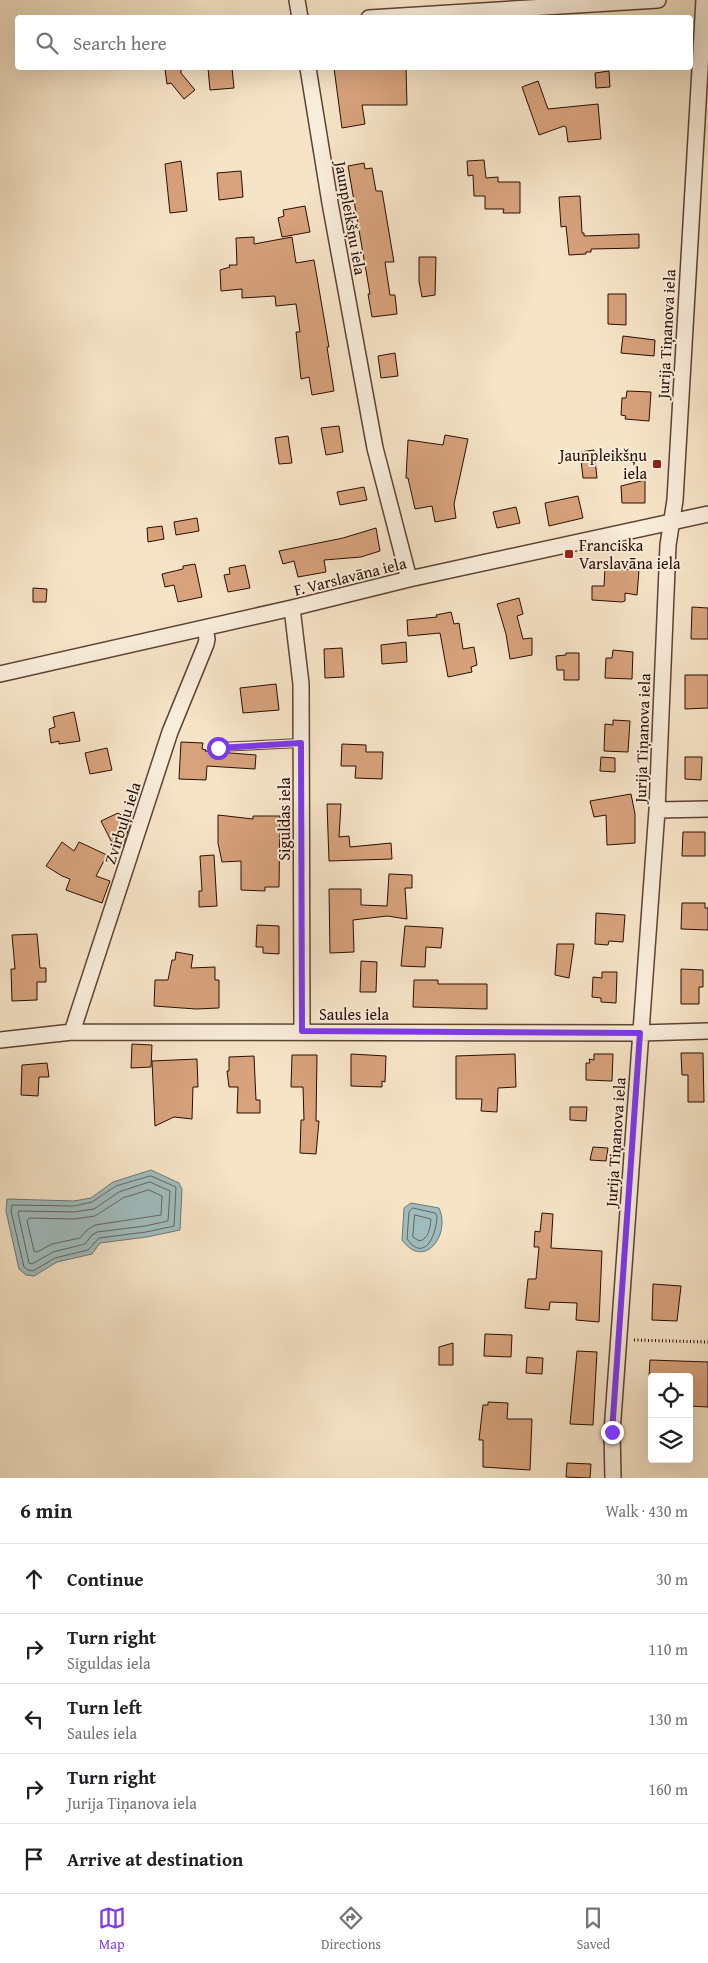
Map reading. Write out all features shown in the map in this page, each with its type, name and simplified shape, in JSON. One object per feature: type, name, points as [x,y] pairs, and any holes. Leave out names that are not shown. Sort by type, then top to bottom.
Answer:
[{"type":"street","points":[[298,0],[300,15]]},
{"type":"street","points":[[417,15],[658,0]]},
{"type":"street","name":"Jurija Tiņanova iela","points":[[613,1478],[612,1432],[657,810],[668,545],[672,522],[704,0]]},
{"type":"street","name":"Jaunpleikšņu iela","points":[[308,70],[330,203],[375,448],[409,579]]},
{"type":"street","name":"F. Varslavāna iela","points":[[0,674],[292,608],[409,579],[708,514]]},
{"type":"street","name":"Siguldas iela","points":[[292,608],[301,684],[302,1031]]},
{"type":"street","name":"Zvirbuļu iela","points":[[72,1032],[170,732],[206,644],[205,628]]},
{"type":"street","points":[[657,810],[708,809]]},
{"type":"street","name":"Saules iela","points":[[0,1039],[72,1032],[640,1033],[708,1031]]},
{"type":"lane","points":[[218,748],[301,743]]},
{"type":"path","points":[[618,1341],[708,1342]]},
{"type":"water","points":[[151,1170],[179,1183],[182,1189],[180,1230],[147,1237],[100,1243],[92,1254],[57,1262],[34,1276],[26,1275],[19,1269],[6,1211],[7,1199],[74,1201],[91,1198],[113,1182]]},
{"type":"water","points":[[411,1203],[439,1208],[442,1218],[439,1238],[427,1250],[419,1252],[411,1249],[402,1240],[404,1208]]},
{"type":"building","points":[[165,70],[181,70],[181,73],[195,90],[184,99],[171,83],[167,84]]},
{"type":"building","points":[[208,70],[232,70],[234,88],[210,90]]},
{"type":"building","points":[[334,70],[406,70],[407,105],[362,105],[365,124],[342,128]]},
{"type":"building","points":[[609,71],[610,87],[596,88],[595,73]]},
{"type":"building","points":[[538,81],[548,109],[598,104],[601,139],[568,142],[566,127],[564,126],[539,135],[522,87]]},
{"type":"building","points":[[484,160],[486,178],[498,177],[498,182],[520,182],[520,213],[503,213],[504,209],[485,209],[485,196],[474,196],[473,175],[468,176],[467,161]]},
{"type":"building","points":[[181,161],[187,211],[170,213],[165,164]]},
{"type":"building","points":[[364,163],[365,169],[372,168],[376,191],[382,191],[394,262],[385,262],[390,295],[395,295],[397,314],[372,317],[368,294],[370,294],[348,166]]},
{"type":"building","points":[[241,171],[243,197],[219,200],[217,173]]},
{"type":"building","points":[[580,196],[582,233],[584,233],[584,236],[639,234],[639,248],[591,249],[591,252],[586,252],[586,254],[569,255],[566,226],[561,227],[559,197]]},
{"type":"building","points":[[305,206],[310,232],[282,237],[278,218],[284,216],[283,210]]},
{"type":"building","points":[[254,237],[254,244],[292,237],[296,263],[314,260],[329,347],[327,347],[334,391],[312,395],[309,377],[301,379],[296,332],[300,332],[296,304],[276,306],[275,296],[242,298],[242,289],[221,291],[220,270],[230,267],[229,265],[237,265],[236,238]]},
{"type":"building","points":[[419,257],[436,257],[435,295],[422,297],[419,281]]},
{"type":"building","points":[[608,294],[626,294],[626,325],[608,324]]},
{"type":"building","points":[[623,336],[655,340],[654,356],[621,353]]},
{"type":"building","points":[[395,353],[398,376],[381,378],[378,356]]},
{"type":"building","points":[[627,391],[651,392],[649,421],[625,419],[626,416],[621,415],[622,398],[626,398]]},
{"type":"building","points":[[339,426],[343,452],[326,455],[321,428]]},
{"type":"building","points":[[445,435],[468,439],[454,504],[456,518],[435,522],[432,506],[415,509],[408,478],[406,478],[408,440],[443,445]]},
{"type":"building","points":[[288,436],[292,463],[279,464],[275,438]]},
{"type":"building","points":[[594,450],[597,478],[583,478],[580,452]]},
{"type":"building","points":[[645,480],[645,503],[622,503],[621,486]]},
{"type":"building","points":[[364,487],[367,500],[340,505],[337,492]]},
{"type":"building","points":[[578,496],[583,518],[549,526],[545,503]]},
{"type":"building","points":[[516,507],[520,523],[497,528],[493,512]]},
{"type":"building","points":[[197,518],[199,531],[176,535],[174,522]]},
{"type":"building","points":[[162,526],[164,539],[148,542],[147,528]]},
{"type":"building","points":[[376,528],[380,551],[361,557],[324,560],[326,572],[298,577],[294,561],[283,564],[279,551],[343,538]]},
{"type":"building","points":[[195,564],[202,597],[178,602],[174,585],[165,587],[162,574],[183,569],[183,566]]},
{"type":"building","points":[[245,565],[250,588],[228,592],[224,575],[230,574],[229,568]]},
{"type":"building","points":[[605,568],[639,570],[637,595],[625,593],[625,601],[622,602],[592,600],[592,586],[604,586]]},
{"type":"building","points":[[33,588],[47,589],[46,602],[33,602]]},
{"type":"building","points":[[519,598],[523,614],[517,616],[523,639],[532,638],[532,655],[510,659],[506,634],[497,604]]},
{"type":"building","points":[[692,607],[708,608],[708,639],[691,639]]},
{"type":"building","points":[[451,612],[454,624],[459,623],[463,649],[474,647],[477,665],[471,667],[472,672],[448,677],[440,633],[408,636],[407,620],[437,617],[436,615]]},
{"type":"building","points":[[406,642],[407,662],[382,664],[381,645]]},
{"type":"building","points":[[342,648],[344,677],[325,678],[324,649]]},
{"type":"building","points":[[613,650],[633,652],[632,679],[605,678],[606,658],[612,658]]},
{"type":"building","points":[[566,653],[579,653],[579,680],[564,680],[564,670],[557,670],[556,656],[566,655]]},
{"type":"building","points":[[685,675],[708,675],[708,708],[685,709]]},
{"type":"building","points":[[276,684],[279,710],[243,713],[240,688]]},
{"type":"building","points":[[74,712],[80,741],[59,744],[59,741],[51,743],[49,729],[55,727],[53,717]]},
{"type":"building","points":[[613,720],[630,721],[628,752],[604,751],[605,724],[613,725]]},
{"type":"building","points":[[181,742],[203,743],[202,749],[205,751],[256,755],[255,769],[207,766],[206,780],[179,779]]},
{"type":"building","points":[[342,744],[366,745],[366,752],[383,752],[382,779],[355,778],[356,766],[341,766]]},
{"type":"building","points":[[107,748],[112,770],[90,774],[85,753]]},
{"type":"building","points":[[601,757],[615,758],[615,772],[600,771]]},
{"type":"building","points":[[685,757],[702,757],[701,780],[685,779]]},
{"type":"building","points":[[631,794],[635,814],[635,843],[607,845],[606,815],[594,817],[590,801]]},
{"type":"building","points":[[327,804],[341,804],[339,837],[349,836],[350,847],[391,843],[392,859],[329,861]]},
{"type":"building","points":[[118,813],[131,821],[123,847],[111,841],[101,821]]},
{"type":"building","points":[[218,815],[253,819],[253,816],[280,816],[279,887],[265,887],[265,891],[241,890],[241,861],[222,862],[218,843]]},
{"type":"building","points":[[683,832],[705,832],[705,856],[682,856]]},
{"type":"building","points":[[62,842],[74,851],[79,842],[107,855],[96,876],[110,881],[102,903],[66,890],[70,879],[46,866]]},
{"type":"building","points":[[214,855],[217,906],[199,907],[199,891],[202,891],[200,856]]},
{"type":"building","points":[[389,874],[412,875],[412,888],[405,888],[407,919],[387,916],[353,920],[354,952],[330,953],[329,889],[361,889],[361,905],[387,906]]},
{"type":"building","points":[[682,903],[705,903],[705,908],[708,908],[708,930],[681,929]]},
{"type":"building","points":[[596,913],[625,915],[623,942],[609,941],[608,945],[595,944]]},
{"type":"building","points":[[257,925],[279,926],[279,954],[263,953],[263,947],[256,947]]},
{"type":"building","points":[[405,926],[443,928],[441,948],[426,947],[425,967],[401,966]]},
{"type":"building","points":[[37,934],[40,968],[46,968],[46,982],[37,982],[37,1000],[12,1001],[11,969],[15,969],[12,935]]},
{"type":"building","points":[[557,944],[574,944],[569,978],[555,975]]},
{"type":"building","points":[[176,952],[193,955],[191,968],[215,967],[215,980],[219,980],[219,1008],[196,1009],[154,1006],[155,980],[168,980],[172,960],[175,960]]},
{"type":"building","points":[[361,961],[377,962],[376,992],[360,992]]},
{"type":"building","points":[[681,969],[703,970],[703,987],[699,987],[699,1004],[681,1004]]},
{"type":"building","points":[[602,972],[617,972],[616,1003],[601,1002],[601,998],[592,997],[593,977],[602,978]]},
{"type":"building","points":[[414,980],[438,980],[438,984],[487,984],[487,1009],[413,1007]]},
{"type":"building","points":[[132,1044],[152,1045],[151,1067],[131,1068]]},
{"type":"building","points":[[681,1053],[703,1053],[704,1102],[688,1102],[688,1075],[682,1075]]},
{"type":"building","points":[[351,1054],[386,1056],[385,1082],[382,1081],[382,1087],[351,1086]]},
{"type":"building","points":[[515,1054],[516,1087],[498,1088],[497,1112],[481,1111],[482,1099],[456,1099],[456,1056]]},
{"type":"building","points":[[594,1054],[613,1054],[612,1081],[586,1080],[586,1063],[590,1063],[589,1059],[594,1060]]},
{"type":"building","points":[[292,1055],[317,1055],[316,1121],[319,1121],[316,1154],[300,1153],[301,1120],[304,1120],[303,1087],[291,1087]]},
{"type":"building","points":[[254,1056],[256,1100],[260,1100],[260,1113],[237,1113],[238,1087],[229,1087],[227,1071],[229,1071],[229,1057]]},
{"type":"building","points":[[197,1059],[198,1087],[193,1087],[192,1119],[174,1117],[155,1126],[152,1061]]},
{"type":"building","points":[[47,1063],[49,1077],[39,1077],[38,1096],[21,1095],[22,1065]]},
{"type":"building","points":[[570,1107],[587,1107],[586,1121],[570,1120]]},
{"type":"building","points":[[593,1147],[608,1148],[606,1161],[590,1160]]},
{"type":"building","points":[[542,1213],[553,1214],[551,1248],[602,1251],[599,1322],[576,1320],[577,1303],[550,1302],[549,1310],[525,1308],[528,1279],[536,1279],[539,1247],[534,1247],[535,1231],[540,1232]]},
{"type":"building","points":[[653,1284],[681,1286],[677,1321],[652,1320]]},
{"type":"building","points":[[485,1334],[512,1335],[511,1357],[484,1356]]},
{"type":"building","points":[[453,1343],[453,1365],[439,1365],[439,1347]]},
{"type":"building","points":[[577,1351],[597,1352],[593,1425],[570,1424]]},
{"type":"building","points":[[527,1357],[543,1358],[542,1374],[526,1373]]},
{"type":"building","points":[[650,1360],[708,1362],[708,1407],[693,1406],[693,1373],[649,1373]]},
{"type":"building","points":[[488,1402],[508,1403],[507,1419],[532,1419],[530,1470],[483,1467],[483,1440],[479,1440],[483,1405],[488,1405]]},
{"type":"building","points":[[567,1463],[591,1464],[590,1478],[566,1477]]},
{"type":"place","name":"Jaunpleikšņu iela","points":[[657,464]]},
{"type":"place","name":"Franciska Varslavāna iela","points":[[569,554]]},
{"type":"route","points":[[218,748],[301,743],[302,1031],[640,1033],[612,1432]]}]
